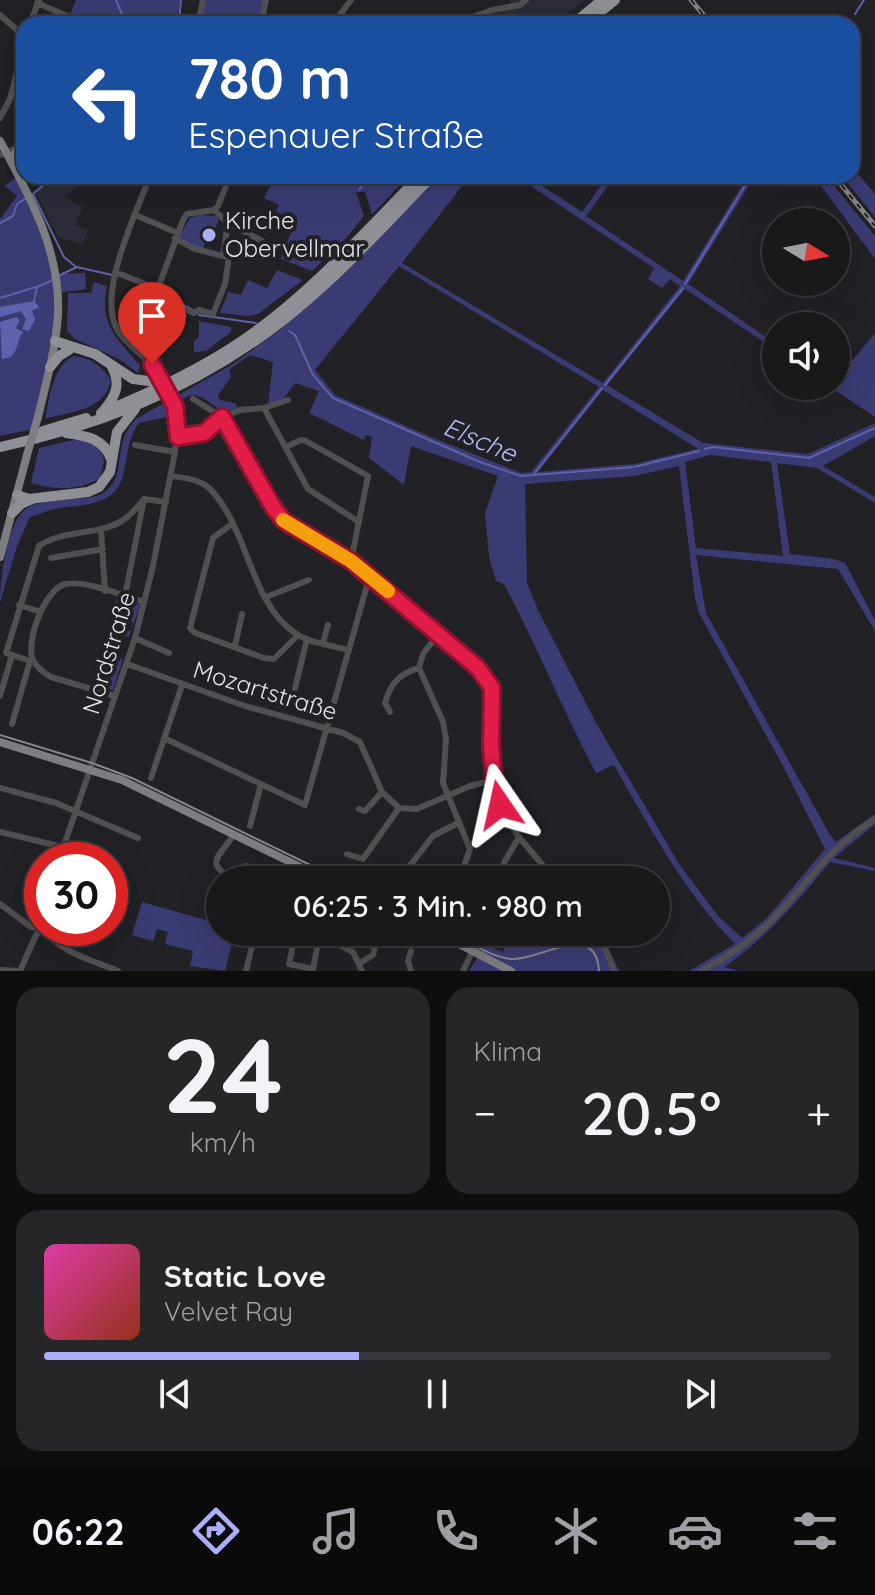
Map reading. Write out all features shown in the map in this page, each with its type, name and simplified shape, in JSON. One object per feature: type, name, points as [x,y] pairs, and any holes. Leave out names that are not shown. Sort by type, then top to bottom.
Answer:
[{"type":"highway","points":[[583,16],[602,0]]},
{"type":"highway","points":[[595,16],[615,0]]},
{"type":"highway","points":[[0,440],[42,431],[102,412],[170,383],[240,343],[355,245],[412,184]]},
{"type":"highway","points":[[0,447],[64,432],[136,407],[216,365],[281,321],[334,274],[424,184]]},
{"type":"highway","points":[[54,343],[108,362],[137,380],[170,383]]},
{"type":"highway","points":[[50,367],[59,356],[74,350]]},
{"type":"highway","points":[[102,412],[117,387],[116,376],[108,362]]},
{"type":"highway","points":[[17,492],[29,499],[96,489],[107,479],[117,432],[136,407]]},
{"type":"highway","points":[[64,432],[99,441],[109,453],[111,464]]},
{"type":"highway","points":[[12,513],[21,504],[41,497]]},
{"type":"main road","points":[[0,141],[3,153],[16,170]]},
{"type":"main road","points":[[13,164],[16,153]]},
{"type":"main road","points":[[0,557],[50,367],[58,292],[47,239],[23,184]]},
{"type":"main road","points":[[0,742],[91,769],[146,791],[299,866]]},
{"type":"main road","points":[[464,946],[511,971]]},
{"type":"street","points":[[473,16],[505,3],[520,5],[526,0]]},
{"type":"street","points":[[38,2],[69,16]]},
{"type":"street","points":[[0,15],[16,29]]},
{"type":"street","points":[[0,118],[10,99],[16,76]]},
{"type":"street","points":[[147,184],[114,275],[157,292]]},
{"type":"street","points":[[135,215],[176,235],[195,249],[229,257],[213,314],[199,310],[194,313],[159,300],[157,292],[176,235],[187,214],[214,210],[227,184]]},
{"type":"street","points":[[214,210],[228,223],[262,241]]},
{"type":"street","points":[[223,256],[228,223]]},
{"type":"street","name":"Nordstraße","points":[[65,842],[135,638],[178,437],[175,406],[158,373],[117,330],[110,314],[114,275]]},
{"type":"street","points":[[193,399],[222,417],[284,521],[370,575],[478,668],[492,688],[494,780],[503,812],[543,866]]},
{"type":"street","points":[[178,437],[204,433],[222,417],[240,410],[264,408],[288,400]]},
{"type":"street","points":[[264,408],[308,489],[359,522]]},
{"type":"street","points":[[286,447],[306,441],[368,476],[351,561]]},
{"type":"street","points":[[135,445],[175,452]]},
{"type":"street","points":[[171,476],[196,480],[210,489],[232,524],[266,597],[284,624],[307,639],[348,650]]},
{"type":"street","points":[[144,499],[166,502]]},
{"type":"street","points":[[115,696],[51,677],[32,660],[6,653],[39,546],[52,538],[101,530],[126,519],[144,499]]},
{"type":"street","points":[[125,596],[144,499]]},
{"type":"street","points":[[232,524],[213,538],[190,628],[195,633],[274,659],[298,635]]},
{"type":"street","points":[[101,530],[105,591]]},
{"type":"street","points":[[51,558],[103,549]]},
{"type":"street","points":[[164,738],[305,805],[370,575]]},
{"type":"street","points":[[266,597],[309,580]]},
{"type":"street","points":[[12,724],[32,660],[33,641],[41,612],[50,594],[61,585],[76,583],[144,602]]},
{"type":"street","points":[[19,605],[41,612]]},
{"type":"street","points":[[235,646],[242,614]]},
{"type":"street","points":[[323,643],[328,625]]},
{"type":"street","points":[[439,633],[423,654],[419,668],[443,722],[446,739],[443,783],[470,849],[464,866]]},
{"type":"street","points":[[135,638],[169,653]]},
{"type":"street","points":[[295,688],[307,639]]},
{"type":"street","points":[[12,655],[1,692],[21,694]]},
{"type":"street","name":"Mozartstraße","points":[[127,664],[273,715],[343,733],[360,742],[382,792],[399,808]]},
{"type":"street","points":[[390,712],[385,703],[389,690],[403,673],[419,668]]},
{"type":"street","points":[[151,778],[182,685]]},
{"type":"street","points":[[78,765],[84,774],[85,784]]},
{"type":"street","points":[[347,854],[363,859],[399,808],[417,809],[494,780]]},
{"type":"street","points":[[250,826],[261,784]]},
{"type":"street","points":[[0,788],[56,803],[138,838]]},
{"type":"street","points":[[359,809],[365,811],[382,792]]},
{"type":"street","points":[[701,971],[743,946],[766,926],[835,849],[875,819]]},
{"type":"street","points":[[410,866],[433,836],[458,823]]},
{"type":"street","points":[[0,832],[42,842]]},
{"type":"street","points":[[216,866],[222,846],[234,834]]},
{"type":"street","points":[[503,866],[519,837]]},
{"type":"street","points":[[0,904],[24,922]]},
{"type":"street","points":[[0,970],[20,971],[31,946]]},
{"type":"street","points":[[60,946],[118,971]]},
{"type":"street","points":[[246,971],[252,946]]},
{"type":"street","points":[[293,946],[289,964],[313,969],[317,946]]},
{"type":"street","points":[[334,946],[353,952],[361,967],[373,955],[375,946]]},
{"type":"street","points":[[463,971],[476,946]]},
{"type":"street","points":[[603,946],[614,971]]},
{"type":"street","points":[[411,951],[408,961],[411,971]]},
{"type":"shaded area","points":[[76,0],[180,0],[178,16],[70,16]]},
{"type":"shaded area","points":[[205,0],[265,0],[262,16],[202,16]]},
{"type":"shaded area","points":[[510,0],[585,0],[566,16],[492,14],[512,7]]},
{"type":"shaded area","points":[[860,176],[875,194],[875,217],[848,184],[860,184]]},
{"type":"shaded area","points":[[16,177],[16,184],[22,184],[55,274],[85,273],[86,289],[58,293],[58,315],[34,429],[0,436],[0,219],[17,196],[5,186]]},
{"type":"shaded area","points":[[47,184],[79,184],[65,197],[83,207],[75,225],[88,229],[83,245],[58,237],[36,193]]},
{"type":"shaded area","points":[[271,184],[401,184],[372,215],[365,192],[356,192],[364,216],[312,271],[281,259],[292,229],[271,222],[279,205],[264,198]]},
{"type":"shaded area","points":[[430,184],[464,184],[402,263],[603,383],[680,286],[670,279],[662,288],[648,279],[654,268],[528,184],[539,184],[582,212],[602,184],[609,184],[586,216],[683,281],[743,184],[750,184],[688,284],[762,334],[762,341],[685,289],[607,385],[703,443],[808,454],[875,423],[875,436],[823,466],[875,497],[875,503],[817,468],[777,463],[790,554],[845,563],[875,620],[875,631],[838,569],[696,555],[706,613],[829,833],[836,842],[875,814],[875,824],[834,858],[875,868],[875,871],[830,862],[781,918],[724,967],[740,971],[689,971],[735,944],[684,881],[614,765],[596,773],[504,584],[496,581],[489,557],[485,513],[498,476],[411,446],[404,485],[369,458],[372,437],[366,435],[364,440],[309,413],[319,391],[295,383],[284,398],[268,405],[273,362],[250,355],[229,370],[231,377],[218,395],[220,400],[235,403],[238,408],[223,412],[202,397],[192,395],[170,407],[171,416],[139,423],[130,442],[123,476],[112,494],[95,503],[54,509],[30,517],[17,546],[0,602],[3,566],[14,525],[20,515],[37,504],[102,494],[113,484],[124,438],[136,419],[233,364],[278,331],[369,248]],"holes":[[[399,266],[599,387],[531,472],[521,473],[335,395],[315,370]],[[603,390],[697,448],[634,464],[538,472]],[[710,455],[771,462],[783,556],[696,548],[685,462]],[[679,466],[699,613],[825,849],[766,919],[742,938],[718,916],[679,864],[595,721],[538,610],[527,583],[525,484],[634,476]]]},
{"type":"shaded area","points":[[820,184],[833,184],[875,236],[875,259],[850,225],[850,208],[838,208]]},
{"type":"shaded area","points":[[216,216],[219,220],[215,229],[208,228],[203,250],[179,237],[190,218]]},
{"type":"shaded area","points":[[277,270],[303,280],[258,314],[220,313],[228,292],[241,295],[248,280],[267,288]]},
{"type":"shaded area","points":[[94,282],[107,286],[105,311],[108,321],[117,338],[140,365],[138,373],[119,359],[75,339],[67,331],[68,293],[91,293]]},
{"type":"shaded area","points":[[34,301],[39,307],[32,311],[35,319],[29,331],[22,329],[26,319],[21,311],[0,317],[0,307]]},
{"type":"shaded area","points":[[16,317],[20,320],[16,328],[23,332],[11,357],[2,359],[0,322]]},
{"type":"shaded area","points":[[199,321],[231,327],[231,332],[206,351],[194,352],[194,341],[199,337]]},
{"type":"shaded area","points":[[875,333],[875,417],[850,400],[850,363]]},
{"type":"shaded area","points":[[73,356],[95,363],[103,370],[111,380],[107,390],[102,398],[86,408],[45,419],[56,375]]},
{"type":"shaded area","points":[[77,439],[101,449],[104,462],[100,478],[66,488],[31,483],[39,448]]},
{"type":"shaded area","points":[[117,598],[140,605],[129,637],[123,636],[125,630],[131,631],[133,622],[111,617]]},
{"type":"shaded area","points":[[106,634],[118,637],[112,656],[123,659],[113,690],[107,689],[115,661],[107,658]]},
{"type":"shaded area","points":[[142,902],[206,920],[206,946],[231,946],[225,971],[190,966],[193,951],[165,944],[168,932],[157,929],[153,941],[132,935]]},
{"type":"shaded area","points":[[484,946],[503,952],[505,946],[607,946],[619,971],[469,971]]},
{"type":"waterway","points":[[116,0],[121,16]]},
{"type":"waterway","points":[[180,16],[181,0]]},
{"type":"waterway","points":[[855,14],[864,0]]},
{"type":"waterway","points":[[34,193],[45,184]]},
{"type":"waterway","points":[[359,190],[362,184]]},
{"type":"waterway","points":[[685,284],[746,184]]},
{"type":"waterway","name":"Elsche","points":[[33,194],[64,257],[76,267]]},
{"type":"waterway","points":[[0,223],[13,216],[17,204],[25,199]]},
{"type":"waterway","name":"Elsche","points":[[58,276],[77,267],[112,275]]},
{"type":"waterway","name":"Elsche","points":[[34,301],[37,287],[53,280]]},
{"type":"waterway","name":"Elsche","points":[[0,298],[36,287]]},
{"type":"waterway","points":[[605,385],[683,288]]},
{"type":"waterway","name":"Elsche","points":[[159,293],[193,310]]},
{"type":"waterway","name":"Elsche","points":[[199,315],[256,323]]},
{"type":"waterway","name":"Elsche","points":[[289,331],[295,335],[313,375],[333,398],[480,462],[521,476],[634,467],[699,451]]},
{"type":"waterway","points":[[533,475],[602,388]]},
{"type":"waterway","name":"Elsche","points":[[705,449],[713,447],[809,458],[875,428]]},
{"type":"tram line","points":[[0,735],[132,778],[312,866]]},
{"type":"tram line","points":[[476,946],[511,959],[564,946]]},
{"type":"tram line","points":[[582,946],[588,947],[596,956],[599,971]]},
{"type":"railway","points":[[691,0],[704,16]]},
{"type":"railway","points":[[841,184],[875,226]]},
{"type":"slow traffic","points":[[283,520],[351,561],[388,591]]},
{"type":"place","name":"Kirche Obervellmar","points":[[209,235]]},
{"type":"route","points":[[152,364],[175,406],[178,437],[204,433],[222,417],[284,521],[370,575],[478,668],[492,688],[491,746],[500,805]]}]
